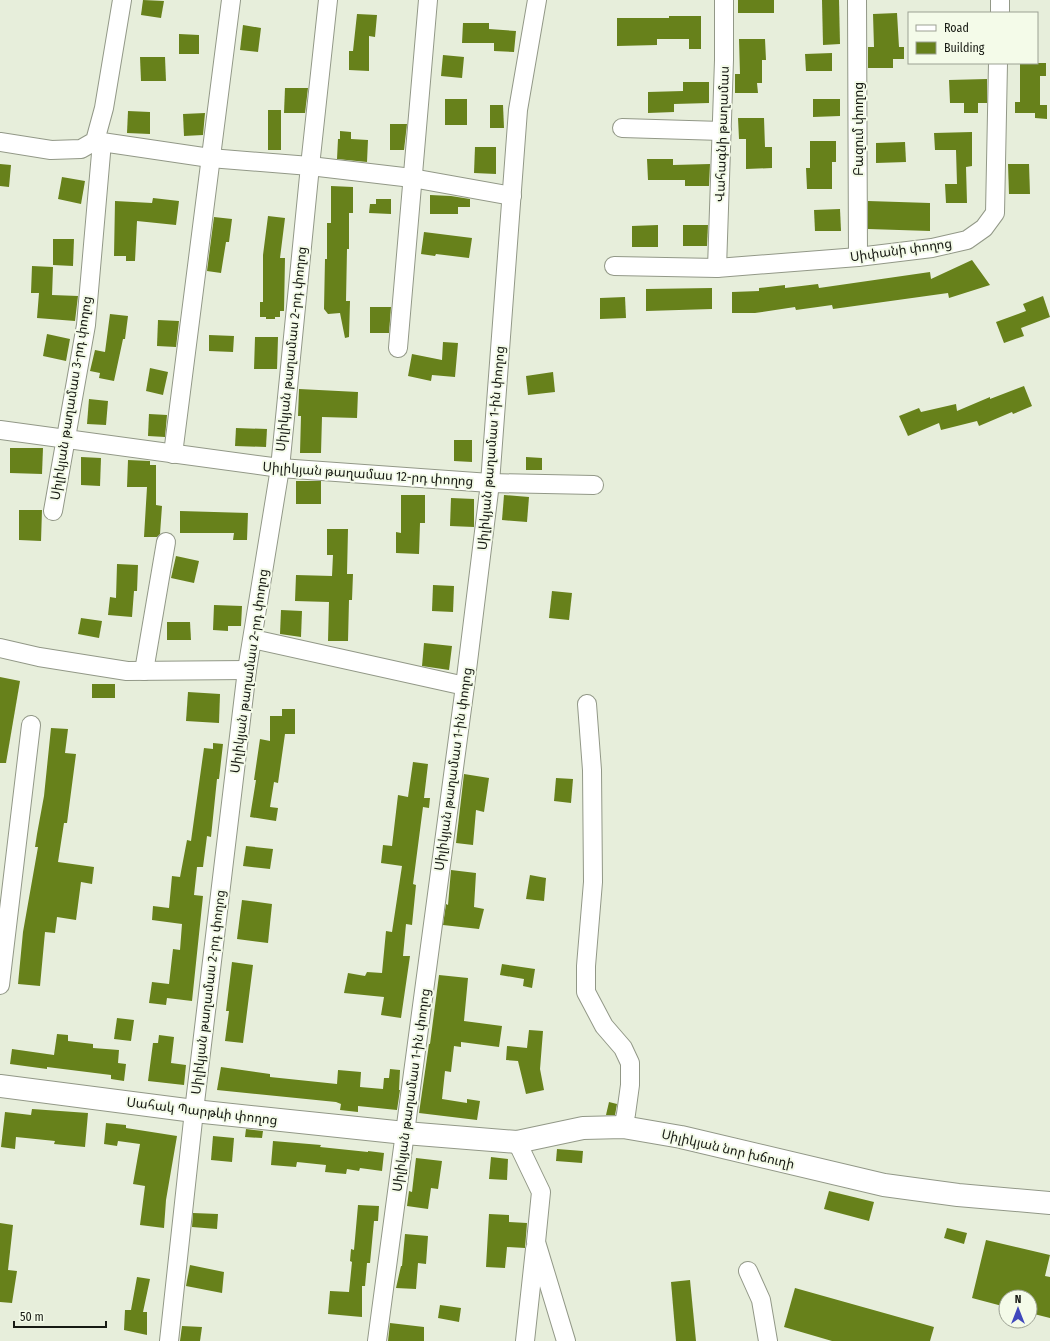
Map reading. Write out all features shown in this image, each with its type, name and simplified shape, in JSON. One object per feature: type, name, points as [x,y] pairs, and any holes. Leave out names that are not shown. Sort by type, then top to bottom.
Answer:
[{"type":"main road","name":"Սահակ Պարթևի փողոց","points":[[0,1086],[194,1111],[405,1133]]},
{"type":"main road","name":"Սիլիկյան նոր խճուղի","points":[[405,1133],[517,1142],[583,1128],[623,1127],[681,1137],[884,1185],[958,1195],[1050,1203]]},
{"type":"street","name":"Սիլիկյան թաղամաս 3-րդ փողոց","points":[[53,510],[86,325],[98,141],[122,0]]},
{"type":"street","points":[[173,454],[231,0]]},
{"type":"street","name":"Սիլիկյան թաղամաս 2-րդ փողոց","points":[[169,1341],[194,1111],[247,670],[280,468],[328,0]]},
{"type":"street","points":[[398,348],[428,0]]},
{"type":"street","name":"Սիլիկյան թաղամաս 1-ին փողոց","points":[[377,1341],[465,686],[490,482],[518,110],[537,0]]},
{"type":"street","name":"Վահագնի թաղամաս","points":[[717,268],[724,60],[724,0]]},
{"type":"street","name":"Բազում փողոց","points":[[857,0],[858,257]]},
{"type":"street","points":[[1000,0],[1000,12]]},
{"type":"street","name":"Սիփանի փողոց","points":[[614,266],[717,268],[858,257],[932,248],[967,240],[984,228],[995,213],[998,64]]},
{"type":"street","points":[[622,128],[722,131]]},
{"type":"street","points":[[0,142],[51,150],[81,149],[98,141],[210,158],[310,166],[412,178],[512,196]]},
{"type":"street","name":"Սիլիկյան թաղամաս 12-րդ փողոց","points":[[0,430],[280,468],[490,482],[594,485]]},
{"type":"street","points":[[144,670],[166,542]]},
{"type":"street","points":[[253,639],[465,686]]},
{"type":"street","points":[[0,648],[39,657],[127,671],[247,670]]},
{"type":"street","points":[[587,704],[592,770],[593,882],[586,966],[586,992],[604,1026],[623,1048],[630,1063],[630,1085],[623,1127]]},
{"type":"street","points":[[0,985],[6,879],[32,725]]},
{"type":"street","points":[[517,1142],[541,1192],[525,1341]]},
{"type":"street","points":[[536,1242],[566,1341]]},
{"type":"street","points":[[748,1271],[761,1300],[768,1341]]},
{"type":"building","points":[[143,0],[164,1],[161,18],[141,15]]},
{"type":"building","points":[[738,0],[774,0],[774,13],[738,13]]},
{"type":"building","points":[[822,0],[839,0],[840,44],[823,45]]},
{"type":"building","points":[[897,13],[899,47],[904,47],[904,59],[893,59],[893,68],[868,68],[868,47],[874,47],[873,14]]},
{"type":"building","points":[[357,14],[377,15],[375,37],[369,36],[369,71],[349,70],[349,51],[353,51]]},
{"type":"building","points":[[669,16],[701,16],[701,49],[689,49],[689,39],[657,39],[657,45],[617,46],[617,18],[669,18]]},
{"type":"building","points":[[463,23],[489,23],[489,29],[516,31],[514,52],[494,51],[494,43],[462,43]]},
{"type":"building","points":[[243,25],[261,28],[258,52],[240,50]]},
{"type":"building","points":[[179,34],[199,35],[199,54],[179,54]]},
{"type":"building","points":[[739,39],[765,39],[766,60],[762,60],[762,83],[757,83],[758,93],[735,93],[735,74],[740,74]]},
{"type":"building","points":[[832,53],[832,71],[806,71],[805,54]]},
{"type":"building","points":[[443,55],[464,57],[462,78],[441,76]]},
{"type":"building","points":[[140,57],[165,57],[166,81],[141,81]]},
{"type":"building","points":[[1046,63],[1046,76],[1040,76],[1040,105],[1047,105],[1047,119],[1035,118],[1035,113],[1015,113],[1015,102],[1020,102],[1020,64]]},
{"type":"building","points":[[987,79],[987,103],[978,103],[978,113],[964,113],[964,103],[950,103],[949,80]]},
{"type":"building","points":[[683,82],[709,82],[709,103],[674,104],[674,112],[648,113],[648,92],[683,91]]},
{"type":"building","points":[[285,88],[308,88],[305,113],[284,113]]},
{"type":"building","points":[[445,99],[467,99],[467,125],[445,125]]},
{"type":"building","points":[[813,99],[840,99],[840,116],[813,117]]},
{"type":"building","points":[[490,105],[503,105],[504,128],[490,128]]},
{"type":"building","points":[[268,110],[281,110],[281,150],[268,150]]},
{"type":"building","points":[[128,111],[150,112],[150,134],[127,133]]},
{"type":"building","points":[[205,113],[203,135],[184,136],[183,114]]},
{"type":"building","points":[[738,118],[764,118],[765,147],[772,147],[772,168],[746,169],[746,139],[739,139]]},
{"type":"building","points":[[390,124],[407,124],[404,150],[390,150]]},
{"type":"building","points":[[340,131],[351,132],[351,139],[368,140],[367,162],[337,159]]},
{"type":"building","points":[[972,132],[972,166],[966,167],[967,203],[946,203],[945,184],[957,184],[956,150],[935,150],[934,133]]},
{"type":"building","points":[[810,141],[836,141],[836,162],[832,162],[832,189],[807,189],[806,168],[810,168]]},
{"type":"building","points":[[905,142],[906,162],[876,163],[876,143]]},
{"type":"building","points":[[475,147],[496,147],[496,174],[474,173]]},
{"type":"building","points":[[647,159],[673,159],[673,165],[710,164],[709,186],[685,186],[685,180],[648,180]]},
{"type":"building","points":[[0,164],[11,165],[9,187],[0,186]]},
{"type":"building","points":[[1008,164],[1029,164],[1030,194],[1009,194]]},
{"type":"building","points":[[62,177],[85,181],[81,204],[58,199]]},
{"type":"building","points":[[331,186],[353,187],[353,213],[349,213],[349,249],[347,249],[346,301],[350,301],[349,337],[345,338],[340,313],[328,314],[324,309],[325,259],[327,259],[327,223],[331,223]]},
{"type":"building","points":[[430,195],[470,199],[470,207],[458,207],[458,214],[430,214]]},
{"type":"building","points":[[153,198],[179,201],[176,225],[137,221],[135,261],[126,261],[126,256],[114,256],[115,201],[152,203]]},
{"type":"building","points":[[376,199],[391,199],[391,214],[369,213],[370,204],[376,204]]},
{"type":"building","points":[[868,201],[930,203],[930,231],[868,229]]},
{"type":"building","points":[[840,209],[841,231],[815,231],[814,210]]},
{"type":"building","points":[[268,216],[285,218],[280,258],[285,258],[284,311],[280,311],[280,317],[275,317],[275,319],[260,317],[260,302],[263,302],[263,255]]},
{"type":"building","points":[[214,217],[232,219],[229,242],[226,242],[221,273],[207,271]]},
{"type":"building","points":[[658,225],[658,247],[632,247],[632,226]]},
{"type":"building","points":[[683,225],[708,225],[707,246],[683,246]]},
{"type":"building","points":[[424,232],[472,238],[469,258],[436,254],[435,256],[421,254]]},
{"type":"building","points":[[53,239],[74,239],[73,266],[53,265]]},
{"type":"building","points":[[972,260],[990,285],[949,298],[948,293],[833,309],[832,305],[796,310],[795,307],[755,313],[732,313],[732,292],[759,291],[759,288],[785,285],[785,288],[818,284],[819,288],[930,272],[931,279]]},
{"type":"building","points":[[32,266],[53,267],[52,295],[78,296],[75,321],[37,318],[39,293],[31,293]]},
{"type":"building","points":[[712,288],[712,309],[646,311],[646,289]]},
{"type":"building","points":[[1043,296],[1050,317],[1021,328],[1024,336],[1004,343],[996,322],[1026,311],[1023,304]]},
{"type":"building","points":[[625,297],[626,318],[600,319],[600,298]]},
{"type":"building","points":[[370,307],[391,307],[389,333],[370,333]]},
{"type":"building","points":[[110,314],[128,316],[125,339],[123,339],[114,381],[99,378],[100,373],[90,371],[95,350],[105,352]]},
{"type":"building","points":[[158,320],[179,321],[176,347],[157,346]]},
{"type":"building","points":[[47,334],[70,339],[66,361],[43,356]]},
{"type":"building","points":[[209,335],[234,336],[233,352],[209,351]]},
{"type":"building","points":[[255,337],[278,337],[277,369],[254,369]]},
{"type":"building","points":[[443,342],[458,343],[455,377],[432,375],[431,381],[408,376],[412,354],[442,360]]},
{"type":"building","points":[[150,368],[168,372],[163,395],[146,391]]},
{"type":"building","points":[[553,372],[555,392],[528,395],[526,376]]},
{"type":"building","points":[[1024,386],[1032,406],[1013,414],[1012,412],[979,426],[977,421],[941,430],[939,423],[908,436],[899,416],[919,408],[921,412],[956,404],[957,411],[990,397],[990,399]]},
{"type":"building","points":[[299,389],[358,392],[357,418],[322,417],[321,453],[300,453],[301,416],[298,416]]},
{"type":"building","points":[[89,399],[108,401],[106,425],[87,424]]},
{"type":"building","points":[[149,414],[167,415],[165,437],[148,436]]},
{"type":"building","points":[[236,428],[267,429],[266,447],[235,446]]},
{"type":"building","points":[[454,440],[472,440],[472,462],[454,461]]},
{"type":"building","points":[[10,448],[43,448],[42,474],[10,473]]},
{"type":"building","points":[[81,457],[101,458],[100,486],[81,485]]},
{"type":"building","points":[[526,457],[542,458],[542,470],[526,470]]},
{"type":"building","points":[[128,460],[150,461],[150,465],[156,465],[156,505],[162,506],[160,534],[157,537],[144,537],[147,487],[127,487]]},
{"type":"building","points":[[296,481],[321,481],[321,504],[296,504]]},
{"type":"building","points":[[401,495],[425,495],[425,523],[420,523],[419,554],[396,553],[396,532],[401,533]]},
{"type":"building","points":[[504,495],[529,497],[527,522],[502,520]]},
{"type":"building","points":[[451,498],[474,499],[474,527],[450,526]]},
{"type":"building","points":[[19,510],[42,510],[41,541],[19,540]]},
{"type":"building","points":[[180,511],[248,513],[247,540],[233,540],[234,533],[180,533]]},
{"type":"building","points":[[327,529],[348,529],[347,574],[353,574],[352,600],[349,600],[348,641],[328,641],[329,602],[295,601],[296,575],[332,576],[333,555],[327,555]]},
{"type":"building","points":[[176,556],[199,561],[194,583],[171,578]]},
{"type":"building","points":[[117,564],[138,565],[137,591],[134,591],[132,617],[108,615],[110,597],[116,598]]},
{"type":"building","points":[[433,585],[454,586],[453,612],[432,611]]},
{"type":"building","points":[[552,591],[572,593],[569,620],[549,618]]},
{"type":"building","points":[[214,605],[242,606],[241,626],[228,626],[228,631],[213,630]]},
{"type":"building","points":[[281,610],[302,611],[301,637],[280,634]]},
{"type":"building","points":[[81,618],[102,621],[99,638],[78,634]]},
{"type":"building","points":[[167,622],[190,622],[191,640],[167,640]]},
{"type":"building","points":[[424,643],[452,646],[449,670],[422,666]]},
{"type":"building","points":[[0,677],[20,681],[6,763],[0,763]]},
{"type":"building","points":[[92,684],[115,684],[115,698],[92,698]]},
{"type":"building","points":[[188,692],[220,694],[219,723],[186,721]]},
{"type":"building","points":[[282,709],[295,709],[295,734],[285,734],[278,783],[274,782],[270,807],[278,808],[276,821],[250,817],[256,780],[254,780],[260,739],[270,741],[270,716],[282,716]]},
{"type":"building","points":[[51,728],[68,729],[65,753],[76,754],[67,823],[64,823],[58,862],[94,867],[92,884],[81,882],[76,920],[57,917],[55,933],[45,932],[40,986],[18,984],[23,932],[38,847],[35,847],[44,796]]},
{"type":"building","points":[[213,743],[223,744],[219,779],[217,779],[211,837],[207,836],[203,867],[197,867],[194,895],[203,896],[192,1001],[167,998],[166,1005],[149,1003],[152,982],[169,984],[173,949],[180,950],[182,924],[152,920],[153,906],[169,908],[172,876],[180,877],[187,840],[191,841],[204,748],[213,749]]},
{"type":"building","points":[[413,762],[428,764],[424,798],[430,798],[429,808],[423,807],[413,884],[416,885],[412,925],[406,924],[403,956],[410,956],[401,1018],[381,1015],[384,997],[344,993],[348,973],[365,976],[367,972],[382,973],[386,931],[392,932],[402,866],[381,863],[383,845],[392,846],[398,795],[408,797]]},
{"type":"building","points":[[464,774],[489,778],[484,812],[476,810],[473,845],[456,843]]},
{"type":"building","points":[[556,778],[573,779],[571,803],[554,801]]},
{"type":"building","points":[[246,846],[273,849],[270,869],[243,866]]},
{"type":"building","points":[[451,870],[476,873],[474,907],[484,909],[479,929],[443,925],[446,904],[448,905]]},
{"type":"building","points":[[530,875],[546,878],[544,901],[526,899]]},
{"type":"building","points":[[242,900],[272,904],[268,943],[237,939]]},
{"type":"building","points":[[232,962],[253,965],[243,1043],[225,1041],[229,1011],[226,1011]]},
{"type":"building","points":[[502,964],[535,969],[532,988],[523,986],[524,979],[500,975]]},
{"type":"building","points":[[439,975],[468,978],[464,1021],[502,1026],[499,1047],[461,1042],[461,1047],[454,1046],[451,1072],[445,1071],[442,1099],[467,1103],[467,1099],[480,1101],[477,1120],[419,1113]]},
{"type":"building","points":[[117,1018],[134,1020],[131,1041],[114,1039]]},
{"type":"building","points":[[529,1030],[543,1031],[540,1069],[544,1090],[526,1094],[518,1061],[506,1060],[507,1046],[527,1048]]},
{"type":"building","points":[[57,1034],[68,1035],[68,1041],[93,1044],[93,1048],[119,1050],[118,1063],[126,1064],[124,1081],[111,1079],[111,1075],[10,1064],[12,1049],[54,1055]]},
{"type":"building","points":[[159,1035],[174,1037],[171,1063],[186,1065],[184,1085],[148,1081],[153,1043],[158,1043]]},
{"type":"building","points":[[221,1067],[270,1074],[270,1077],[337,1084],[338,1070],[361,1072],[360,1087],[383,1089],[384,1078],[389,1078],[390,1069],[400,1070],[400,1090],[397,1110],[358,1106],[358,1112],[340,1110],[341,1104],[336,1102],[217,1090]]},
{"type":"building","points":[[609,1102],[617,1104],[615,1115],[606,1115]]},
{"type":"building","points":[[32,1109],[88,1113],[85,1147],[54,1144],[55,1141],[16,1137],[15,1149],[1,1147],[5,1112],[31,1115]]},
{"type":"building","points":[[106,1123],[126,1125],[126,1128],[177,1136],[166,1200],[164,1228],[140,1225],[145,1186],[133,1184],[140,1144],[118,1141],[117,1146],[104,1144]]},
{"type":"building","points":[[246,1129],[263,1131],[262,1138],[245,1137]]},
{"type":"building","points":[[213,1136],[234,1138],[232,1162],[211,1160]]},
{"type":"building","points":[[273,1141],[384,1153],[382,1171],[360,1168],[359,1171],[347,1169],[346,1174],[325,1172],[326,1165],[297,1162],[296,1167],[271,1165]]},
{"type":"building","points":[[557,1149],[583,1151],[582,1163],[556,1161]]},
{"type":"building","points":[[491,1157],[508,1159],[507,1180],[489,1179]]},
{"type":"building","points":[[416,1158],[442,1161],[438,1189],[431,1188],[428,1209],[407,1206],[409,1191],[412,1192]]},
{"type":"building","points":[[829,1191],[874,1202],[869,1221],[824,1209]]},
{"type":"building","points":[[358,1205],[379,1206],[378,1221],[374,1221],[370,1263],[367,1263],[365,1286],[362,1286],[362,1317],[328,1314],[330,1291],[349,1292],[352,1262],[350,1261],[351,1249],[354,1250]]},
{"type":"building","points":[[193,1213],[218,1214],[217,1229],[192,1227]]},
{"type":"building","points":[[489,1214],[509,1215],[509,1222],[527,1223],[525,1248],[507,1247],[505,1268],[486,1267]]},
{"type":"building","points":[[0,1223],[13,1225],[8,1270],[17,1271],[12,1303],[0,1302]]},
{"type":"building","points":[[947,1228],[967,1233],[964,1244],[944,1238]]},
{"type":"building","points":[[405,1234],[428,1236],[426,1264],[418,1263],[416,1289],[396,1288],[402,1266]]},
{"type":"building","points":[[986,1240],[1050,1255],[1045,1276],[1050,1277],[1050,1318],[1038,1315],[1038,1289],[998,1289],[998,1305],[972,1298]]},
{"type":"building","points":[[190,1265],[224,1272],[222,1293],[186,1286]]},
{"type":"building","points":[[137,1277],[150,1279],[143,1312],[147,1312],[147,1335],[124,1330],[125,1310],[131,1310]]},
{"type":"building","points":[[690,1280],[696,1341],[676,1341],[671,1282]]},
{"type":"building","points":[[795,1288],[934,1327],[930,1341],[832,1341],[784,1327]]},
{"type":"building","points":[[440,1305],[461,1308],[459,1322],[438,1318]]},
{"type":"building","points":[[390,1323],[424,1327],[424,1341],[388,1341]]},
{"type":"building","points":[[182,1326],[202,1327],[200,1341],[180,1341]]}]
